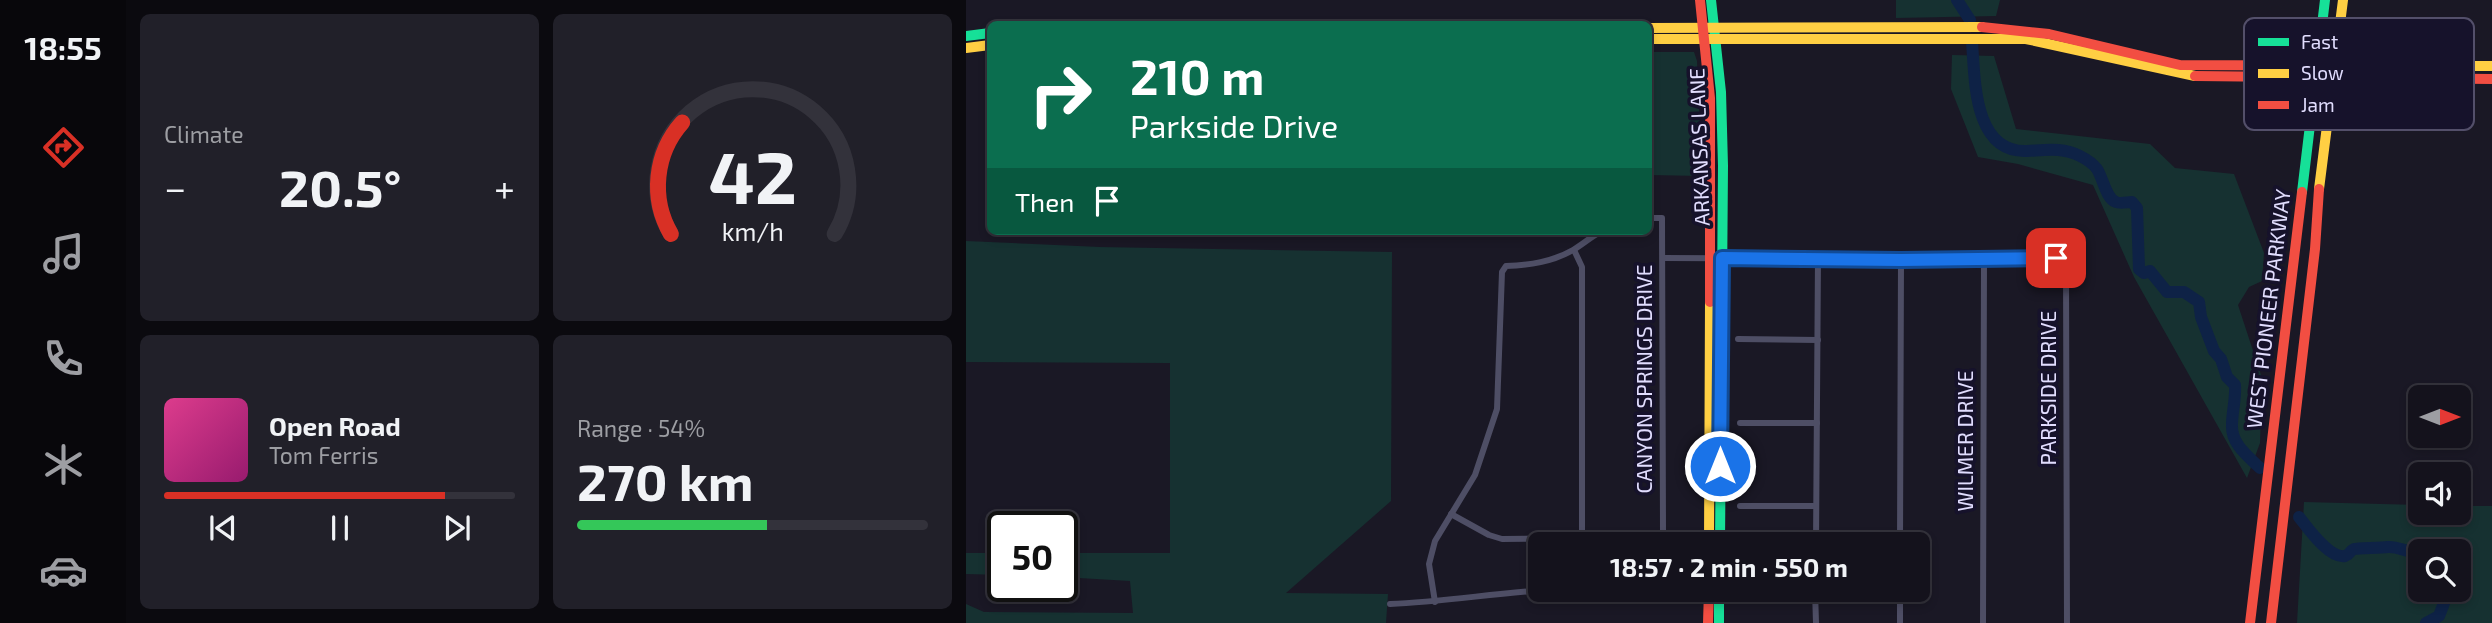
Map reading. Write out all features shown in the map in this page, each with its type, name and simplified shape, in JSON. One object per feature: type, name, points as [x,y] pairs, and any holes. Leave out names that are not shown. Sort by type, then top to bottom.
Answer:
[{"type":"main road","name":"ARKANSAS LANE","points":[[1700,0],[1721,92],[1723,166],[1720,532]]},
{"type":"main road","name":"ARKANSAS LANE","points":[[1709,532],[1710,0]]},
{"type":"main road","name":"WEST PIONEER PARKWAY","points":[[2324,18],[2325,0]]},
{"type":"main road","name":"WEST PIONEER PARKWAY","points":[[2340,18],[2343,0]]},
{"type":"main road","points":[[1652,28],[1708,34],[2026,39],[2177,75],[2244,76]]},
{"type":"main road","points":[[1652,39],[1708,34],[2014,29],[2049,34],[2180,65],[2244,66]]},
{"type":"main road","points":[[966,36],[987,33]]},
{"type":"main road","points":[[966,48],[987,45]]},
{"type":"main road","points":[[2474,66],[2492,66]]},
{"type":"main road","points":[[2474,79],[2492,79]]},
{"type":"main road","name":"WEST PIONEER PARKWAY","points":[[2250,623],[2309,130]]},
{"type":"main road","name":"WEST PIONEER PARKWAY","points":[[2271,623],[2315,249],[2325,130]]},
{"type":"main road","points":[[1708,623],[1709,602]]},
{"type":"main road","points":[[1719,602],[1719,623]]},
{"type":"street","name":"CANYON SPRINGS DRIVE","points":[[1652,218],[1662,218],[1663,532]]},
{"type":"street","points":[[1435,602],[1429,564],[1434,541],[1475,475],[1497,409],[1502,272],[1506,266],[1549,260],[1574,250],[1596,235]]},
{"type":"street","points":[[1574,250],[1582,267],[1582,532]]},
{"type":"street","points":[[1816,532],[1818,257]]},
{"type":"street","name":"PARKSIDE DRIVE","points":[[1663,258],[2062,260],[2066,266],[2067,623]]},
{"type":"street","name":"WILMER DRIVE","points":[[1983,623],[1984,259]]},
{"type":"street","points":[[1900,532],[1901,260]]},
{"type":"street","points":[[1738,339],[1818,340]]},
{"type":"street","points":[[1740,423],[1817,423]]},
{"type":"street","points":[[1740,506],[1816,506]]},
{"type":"street","points":[[1451,514],[1489,535],[1502,539],[1528,539]]},
{"type":"street","points":[[1390,604],[1435,602],[1528,591]]},
{"type":"street","points":[[1815,602],[1816,623]]},
{"type":"street","points":[[1900,602],[1900,623]]},
{"type":"green space","points":[[1896,0],[2000,0],[1996,16],[1896,18]]},
{"type":"green space","points":[[1652,52],[1694,52],[1697,61],[1702,176],[1652,175]]},
{"type":"green space","points":[[1952,55],[1994,56],[2016,129],[2150,144],[2175,168],[2234,174],[2264,253],[2262,281],[2249,287],[2238,305],[2262,378],[2260,443],[2247,478],[2134,277],[2093,185],[2018,164],[1978,157],[1951,89]]},
{"type":"green space","points":[[966,241],[1100,247],[1392,252],[1391,501],[1286,593],[1388,594],[1386,623],[966,623],[966,604],[984,612],[1133,613],[1130,581],[1078,578],[1078,553],[1170,553],[1170,363],[966,362]]},
{"type":"green space","points":[[2304,502],[2408,505],[2408,525],[2471,525],[2471,506],[2492,506],[2492,623],[2297,623]]},
{"type":"green space","points":[[966,553],[987,553],[987,575],[966,574]]},
{"type":"waterway","points":[[1957,0],[1970,20]]},
{"type":"waterway","points":[[1972,42],[1980,111],[1996,140],[2009,148],[2074,153],[2097,169],[2107,193],[2113,200],[2120,203],[2132,202],[2137,208],[2139,269],[2144,273],[2150,271],[2167,292],[2184,292],[2199,302],[2201,317],[2214,351],[2221,359],[2227,377],[2235,385],[2232,425],[2234,438],[2260,468]]},
{"type":"waterway","points":[[2299,517],[2326,548],[2339,556],[2345,556],[2354,549],[2388,547],[2408,551]]},
{"type":"waterway","points":[[2426,623],[2439,616],[2444,602]]},
{"type":"traffic: fast","points":[[1711,0],[1721,92],[1723,166],[1720,532]]},
{"type":"traffic: fast","points":[[2323,18],[2325,0]]},
{"type":"traffic: fast","points":[[966,36],[987,33]]},
{"type":"traffic: fast","points":[[2302,192],[2309,130]]},
{"type":"traffic: fast","points":[[1719,602],[1719,623]]},
{"type":"traffic: slow","points":[[2341,18],[2343,0]]},
{"type":"traffic: slow","points":[[1652,28],[1982,27]]},
{"type":"traffic: slow","points":[[1652,39],[2026,39],[2195,76]]},
{"type":"traffic: slow","points":[[966,48],[987,45]]},
{"type":"traffic: slow","points":[[2474,66],[2492,66]]},
{"type":"traffic: slow","points":[[2319,189],[2326,130]]},
{"type":"traffic: slow","points":[[1709,532],[1710,302]]},
{"type":"traffic: jam","points":[[1700,0],[1710,98],[1710,302]]},
{"type":"traffic: jam","points":[[1982,27],[2049,34],[2180,65],[2244,65]]},
{"type":"traffic: jam","points":[[2195,76],[2244,76]]},
{"type":"traffic: jam","points":[[2474,79],[2492,79]]},
{"type":"traffic: jam","points":[[2271,623],[2315,249],[2319,189]]},
{"type":"traffic: jam","points":[[2250,623],[2302,192]]},
{"type":"traffic: jam","points":[[1708,623],[1709,602]]},
{"type":"route","points":[[1720,466],[1722,258],[2056,258]]}]
